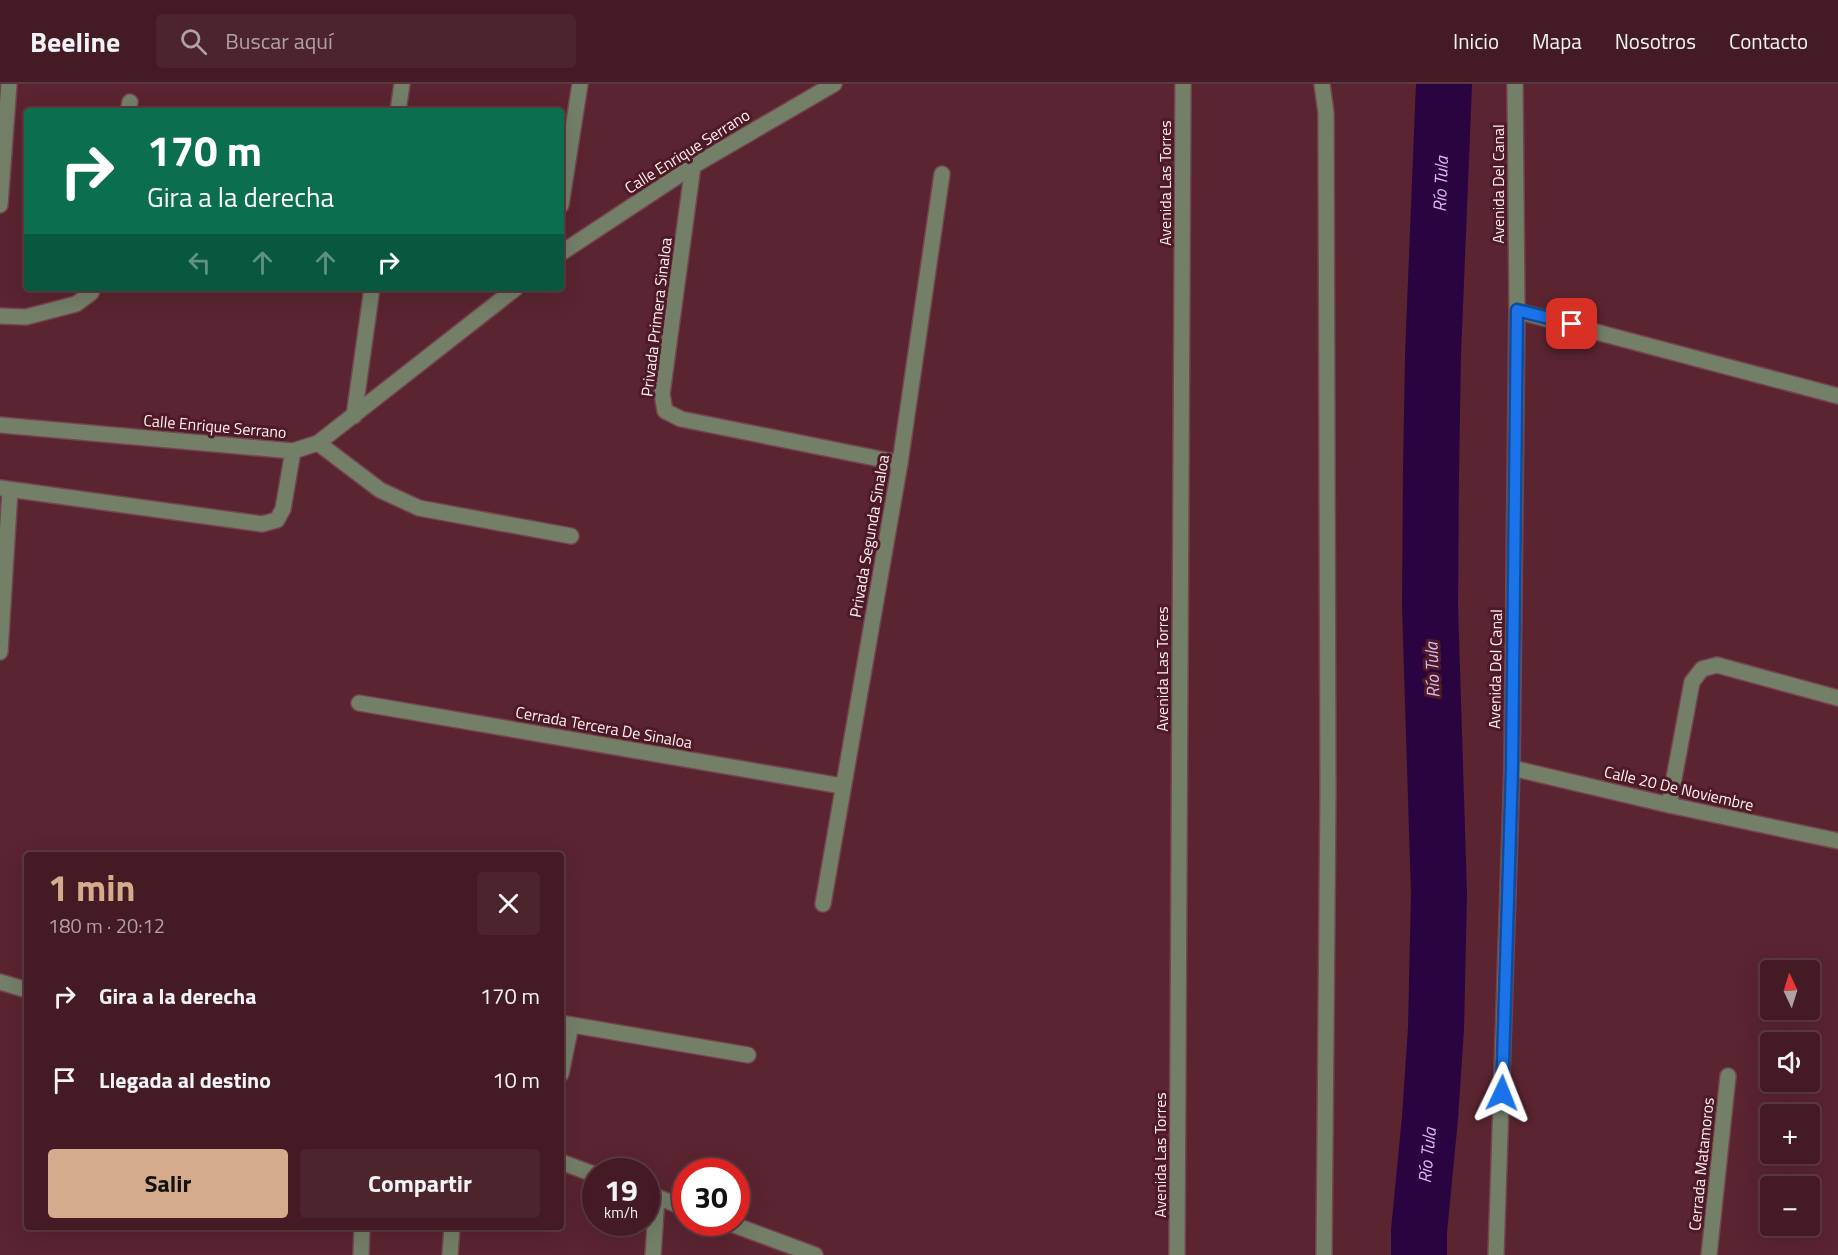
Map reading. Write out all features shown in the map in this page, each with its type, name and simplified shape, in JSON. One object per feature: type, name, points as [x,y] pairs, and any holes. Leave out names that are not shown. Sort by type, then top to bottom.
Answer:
[{"type":"street","points":[[0,205],[9,84]]},
{"type":"street","points":[[398,108],[402,84]]},
{"type":"street","points":[[564,186],[580,84]]},
{"type":"street","name":"Calle Enrique Serrano","points":[[564,251],[693,166],[834,84]]},
{"type":"street","name":"Avenida Las Torres","points":[[1177,1255],[1183,84]]},
{"type":"street","points":[[1322,84],[1326,113],[1328,780],[1324,1255]]},
{"type":"street","name":"Avenida Del Canal","points":[[1496,1255],[1512,768],[1517,310],[1515,84]]},
{"type":"street","name":"Privada Primera Sinaloa","points":[[693,166],[662,394],[665,411],[681,419],[900,463]]},
{"type":"street","name":"Privada Segunda Sinaloa","points":[[823,904],[900,463],[942,174]]},
{"type":"street","points":[[0,316],[26,316],[76,304],[92,291]]},
{"type":"street","points":[[354,416],[372,291]]},
{"type":"street","name":"Calle Enrique Serrano","points":[[0,425],[293,451],[318,443],[512,291]]},
{"type":"street","points":[[1517,310],[1838,396]]},
{"type":"street","points":[[318,443],[380,490],[419,507],[571,536]]},
{"type":"street","points":[[0,652],[5,489],[262,524],[276,520],[282,509],[293,451]]},
{"type":"street","points":[[1669,805],[1692,682],[1702,669],[1717,665],[1838,698]]},
{"type":"street","name":"Cerrada Tercera De Sinaloa","points":[[359,702],[842,786]]},
{"type":"street","name":"Calle 20 De Noviembre","points":[[1512,768],[1838,841]]},
{"type":"street","points":[[0,982],[24,989]]},
{"type":"street","points":[[564,1044],[566,1024],[748,1055]]},
{"type":"street","name":"Cerrada Matamoros","points":[[1709,1255],[1728,1076]]},
{"type":"street","points":[[564,1163],[582,1170]]},
{"type":"street","points":[[360,1255],[362,1230]]},
{"type":"street","points":[[450,1255],[452,1230]]},
{"type":"street","points":[[750,1231],[815,1255]]},
{"type":"street","points":[[653,1236],[653,1255]]},
{"type":"waterway","name":"Río Tula","points":[[1419,1255],[1436,1028],[1439,894],[1430,606],[1433,355],[1444,84]]},
{"type":"route","points":[[1502,1093],[1512,768],[1517,310],[1572,324]]}]
